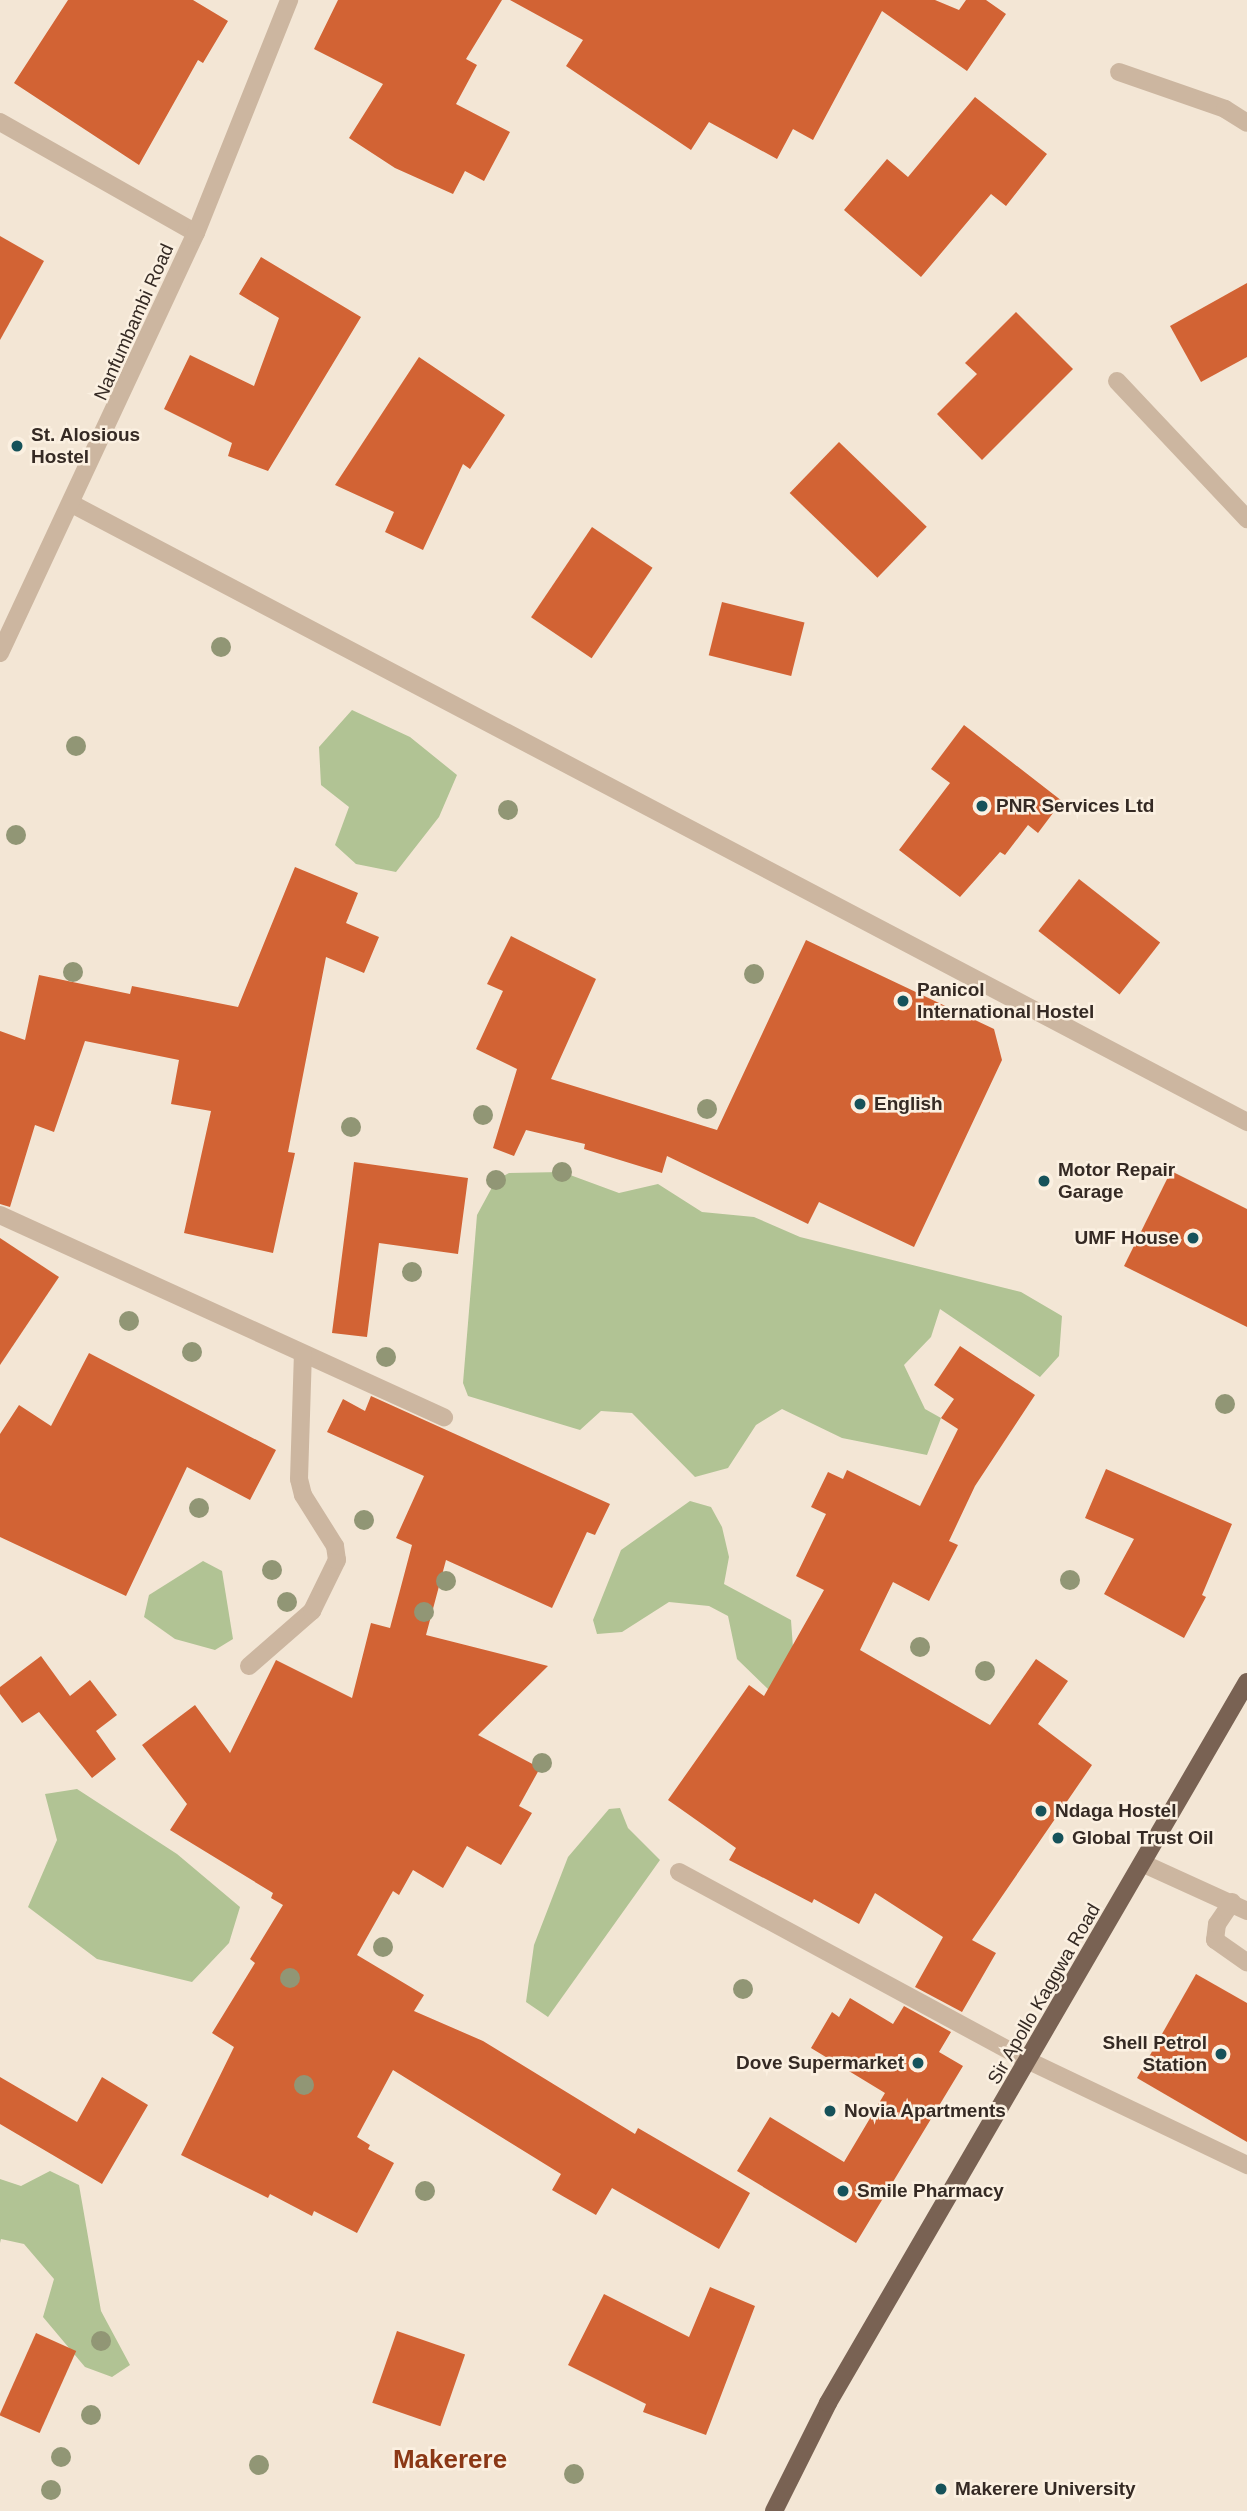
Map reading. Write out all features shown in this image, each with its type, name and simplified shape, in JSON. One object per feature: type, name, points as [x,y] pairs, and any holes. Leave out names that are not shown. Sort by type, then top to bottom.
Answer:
[{"type":"main road","name":"Sir Apollo Kaggwa Road","points":[[774,2511],[828,2403],[1144,1864],[1247,1682]]},
{"type":"street","name":"Nanfumbambi Road","points":[[0,653],[72,504],[196,233],[289,0]]},
{"type":"street","points":[[1119,72],[1225,109],[1247,123]]},
{"type":"street","points":[[0,122],[196,233]]},
{"type":"street","points":[[1117,382],[1247,519]]},
{"type":"street","points":[[72,504],[1247,1122]]},
{"type":"street","points":[[0,1215],[444,1418]]},
{"type":"street","points":[[249,1666],[312,1611],[337,1560],[335,1546],[303,1495],[299,1479],[303,1354]]},
{"type":"street","points":[[1144,1864],[1239,1906],[1217,1924],[1215,1940],[1247,1962]]},
{"type":"street","points":[[679,1872],[1029,2061],[1247,2165]]},
{"type":"green space","points":[[352,710],[410,737],[457,775],[439,817],[396,872],[356,864],[335,845],[349,807],[321,785],[319,747]]},
{"type":"green space","points":[[562,1172],[619,1193],[658,1184],[702,1212],[754,1217],[800,1237],[1021,1292],[1062,1316],[1059,1356],[1040,1377],[940,1309],[931,1337],[904,1365],[925,1409],[941,1418],[927,1455],[842,1438],[782,1409],[756,1425],[728,1468],[695,1477],[632,1413],[601,1411],[580,1430],[468,1396],[463,1383],[477,1215],[496,1180],[509,1173]]},
{"type":"green space","points":[[690,1501],[711,1507],[722,1527],[729,1557],[724,1584],[791,1620],[795,1676],[769,1690],[737,1659],[728,1616],[709,1606],[669,1602],[622,1632],[597,1634],[593,1620],[621,1550]]},
{"type":"green space","points":[[203,1561],[222,1571],[233,1639],[215,1650],[175,1639],[144,1617],[149,1595]]},
{"type":"green space","points":[[77,1789],[177,1854],[240,1907],[229,1943],[192,1982],[97,1959],[28,1907],[57,1840],[45,1794]]},
{"type":"green space","points":[[620,1808],[628,1828],[660,1860],[548,2017],[526,2002],[534,1945],[568,1857],[609,1809]]},
{"type":"green space","points":[[50,2171],[79,2185],[101,2311],[130,2365],[112,2377],[85,2367],[43,2317],[54,2279],[24,2244],[1,2239],[0,2243],[0,2179],[21,2186]]},
{"type":"building","points":[[68,0],[193,0],[228,21],[203,63],[198,60],[139,165],[14,83]]},
{"type":"building","points":[[338,0],[502,0],[466,59],[477,65],[456,104],[510,132],[484,181],[465,171],[453,194],[395,168],[349,138],[383,84],[314,49]]},
{"type":"building","points":[[510,0],[935,0],[959,10],[966,0],[986,0],[1006,14],[967,71],[882,11],[813,140],[793,129],[777,159],[709,122],[691,150],[566,66],[583,40]]},
{"type":"building","points":[[975,97],[1047,154],[1006,206],[991,194],[921,277],[844,210],[887,159],[908,177]]},
{"type":"building","points":[[0,236],[44,261],[0,340]]},
{"type":"building","points":[[261,257],[361,317],[268,471],[228,456],[232,443],[164,409],[190,355],[254,386],[279,318],[239,294]]},
{"type":"building","points":[[1247,283],[1247,357],[1201,382],[1170,326]]},
{"type":"building","points":[[1016,312],[1073,369],[982,460],[937,414],[977,374],[965,363]]},
{"type":"building","points":[[419,357],[505,415],[470,469],[463,464],[423,550],[385,532],[394,512],[335,485]]},
{"type":"building","points":[[839,442],[927,527],[877,578],[790,493]]},
{"type":"building","points":[[592,527],[653,568],[592,658],[531,617]]},
{"type":"building","points":[[722,602],[804,623],[791,676],[709,655]]},
{"type":"building","points":[[964,725],[1062,801],[1038,833],[1028,825],[1005,855],[1000,852],[960,897],[899,850],[950,783],[931,769]]},
{"type":"building","points":[[295,867],[358,893],[346,923],[379,937],[364,973],[326,957],[288,1152],[295,1153],[273,1253],[184,1233],[211,1111],[171,1104],[179,1060],[85,1041],[54,1132],[35,1125],[10,1207],[0,1204],[0,1031],[25,1040],[39,975],[130,994],[132,986],[238,1007]]},
{"type":"building","points":[[1079,879],[1160,942],[1120,994],[1038,931]]},
{"type":"building","points":[[511,936],[596,979],[551,1079],[717,1130],[806,940],[994,1029],[1002,1060],[914,1247],[819,1202],[808,1224],[667,1156],[662,1173],[584,1149],[585,1144],[526,1130],[514,1156],[493,1148],[517,1069],[476,1049],[503,991],[487,984]]},
{"type":"building","points":[[354,1162],[468,1178],[458,1254],[379,1243],[367,1337],[332,1333]]},
{"type":"building","name":"UMF House","points":[[1171,1171],[1247,1209],[1247,1327],[1124,1266]]},
{"type":"building","points":[[0,1238],[59,1277],[0,1365]]},
{"type":"building","points":[[960,1346],[1035,1395],[975,1486],[949,1541],[958,1545],[929,1601],[893,1582],[860,1650],[990,1725],[1036,1659],[1068,1681],[1038,1724],[1092,1765],[972,1940],[996,1953],[962,2012],[915,1987],[943,1937],[875,1893],[859,1924],[814,1899],[812,1903],[729,1860],[736,1848],[668,1800],[749,1685],[764,1696],[824,1590],[796,1576],[826,1514],[811,1507],[828,1472],[843,1479],[847,1470],[920,1506],[958,1429],[941,1418],[954,1399],[934,1385]]},
{"type":"building","points":[[89,1353],[276,1450],[250,1500],[187,1467],[126,1596],[0,1537],[0,1434],[19,1405],[51,1426]]},
{"type":"building","points":[[371,1396],[610,1504],[595,1535],[587,1532],[552,1608],[446,1560],[426,1635],[548,1666],[478,1735],[540,1768],[519,1806],[532,1813],[501,1865],[467,1846],[443,1888],[413,1870],[399,1895],[393,1891],[357,1955],[424,1995],[414,2011],[483,2041],[635,2134],[638,2128],[750,2193],[719,2249],[612,2188],[596,2215],[552,2190],[561,2174],[393,2070],[357,2137],[370,2145],[368,2149],[394,2163],[357,2233],[314,2211],[312,2216],[270,2194],[268,2198],[181,2155],[234,2047],[212,2033],[255,1963],[250,1959],[283,1905],[271,1898],[273,1893],[170,1830],[187,1804],[142,1745],[195,1705],[230,1753],[276,1660],[352,1698],[371,1623],[390,1628],[412,1545],[396,1538],[424,1476],[327,1432],[343,1399],[365,1411]]},
{"type":"building","points":[[1106,1469],[1232,1524],[1202,1595],[1206,1597],[1184,1638],[1104,1594],[1134,1539],[1085,1518]]},
{"type":"building","points":[[41,1656],[70,1696],[90,1680],[117,1715],[96,1731],[116,1759],[92,1778],[39,1712],[22,1723],[0,1694],[0,1687]]},
{"type":"building","points":[[1196,1974],[1247,2003],[1247,2142],[1137,2078]]},
{"type":"building","points":[[850,1998],[893,2024],[904,2006],[951,2032],[939,2052],[963,2066],[856,2243],[737,2171],[770,2117],[844,2162],[885,2093],[811,2048],[832,2012],[839,2017]]},
{"type":"building","points":[[0,2077],[77,2122],[102,2077],[148,2105],[102,2184],[0,2124]]},
{"type":"building","points":[[710,2287],[755,2306],[706,2435],[643,2412],[646,2404],[568,2365],[604,2294],[689,2337]]},
{"type":"building","points":[[397,2331],[465,2354],[440,2426],[372,2403]]},
{"type":"building","points":[[36,2333],[76,2351],[40,2433],[0,2415]]},
{"type":"place","name":"St. Alosious Hostel","points":[[17,446]]},
{"type":"place","name":"PNR Services Ltd","points":[[982,806]]},
{"type":"place","name":"Panicol International Hostel","points":[[903,1001]]},
{"type":"place","name":"English","points":[[860,1104]]},
{"type":"place","name":"Motor Repair Garage","points":[[1044,1181]]},
{"type":"place","name":"UMF House","points":[[1193,1238]]},
{"type":"place","name":"Ndaga Hostel","points":[[1041,1811]]},
{"type":"place","name":"Global Trust Oil","points":[[1058,1838]]},
{"type":"place","name":"Shell Petrol Station","points":[[1221,2054]]},
{"type":"place","name":"Dove Supermarket","points":[[918,2063]]},
{"type":"place","name":"Novia Apartments","points":[[830,2111]]},
{"type":"place","name":"Smile Pharmacy","points":[[843,2191]]},
{"type":"place","name":"Makerere University","points":[[941,2489]]},
{"type":"district","name":"Makerere","points":[[450,2460]]}]
